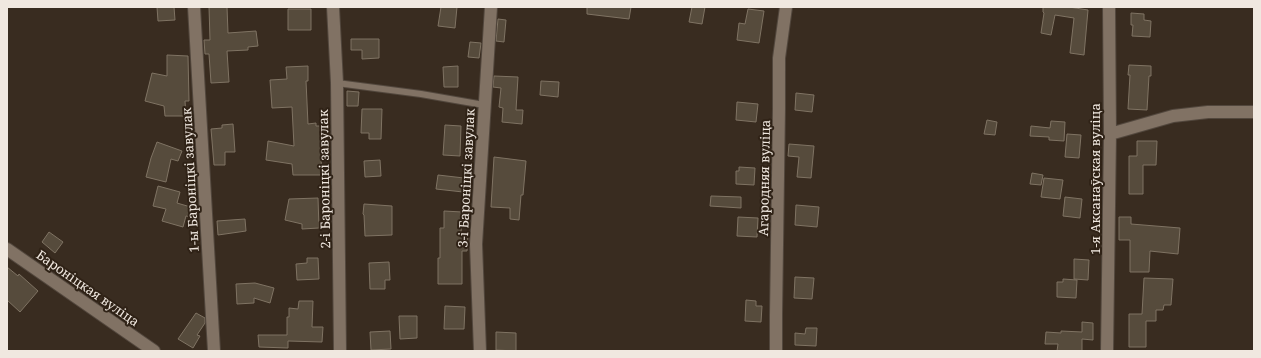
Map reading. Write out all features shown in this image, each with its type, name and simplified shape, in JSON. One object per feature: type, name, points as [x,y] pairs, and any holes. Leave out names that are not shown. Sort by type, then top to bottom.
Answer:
[{"type":"street","name":"1-ы Бароніцкі завулак","points":[[194,7],[214,351]]},
{"type":"street","name":"2-і Бароніцкі завулак","points":[[333,7],[337,83],[340,351]]},
{"type":"street","name":"3-і Бароніцкі завулак","points":[[480,351],[476,244],[491,7]]},
{"type":"street","name":"Агародняя вуліца","points":[[776,351],[779,58],[786,7]]},
{"type":"street","name":"1-я Аксанаўская вуліца","points":[[1108,351],[1110,134],[1109,7]]},
{"type":"street","points":[[1110,134],[1173,116],[1208,112],[1254,112]]},
{"type":"street","name":"Бароніцкая вуліца","points":[[7,248],[154,351]]},
{"type":"lane","points":[[337,83],[421,94],[484,105]]},
{"type":"building","points":[[157,7],[174,7],[175,20],[158,21]]},
{"type":"building","points":[[209,7],[227,7],[228,33],[256,31],[258,46],[248,47],[248,50],[227,51],[229,82],[211,83],[209,54],[205,54],[204,40],[210,40]]},
{"type":"building","points":[[441,7],[457,7],[455,28],[438,26]]},
{"type":"building","points":[[587,7],[631,7],[629,19],[587,14]]},
{"type":"building","points":[[692,7],[705,7],[702,24],[689,22]]},
{"type":"building","points":[[1043,7],[1069,7],[1088,10],[1084,55],[1070,53],[1074,18],[1055,15],[1051,35],[1041,33],[1044,13]]},
{"type":"building","points":[[288,9],[311,9],[311,30],[288,30]]},
{"type":"building","points":[[748,9],[764,11],[759,43],[737,40],[739,23],[745,24]]},
{"type":"building","points":[[1131,13],[1144,14],[1144,20],[1151,21],[1150,37],[1132,36],[1133,25],[1131,25]]},
{"type":"building","points":[[498,19],[506,20],[504,42],[496,41]]},
{"type":"building","points":[[351,39],[379,39],[379,58],[362,59],[362,50],[351,50]]},
{"type":"building","points":[[470,42],[481,43],[479,58],[468,57]]},
{"type":"building","points":[[167,55],[188,56],[189,101],[185,101],[186,116],[165,116],[164,106],[145,101],[152,73],[167,76]]},
{"type":"building","points":[[1129,65],[1151,66],[1147,110],[1128,109],[1130,75],[1128,75]]},
{"type":"building","points":[[308,66],[308,81],[306,81],[308,124],[316,123],[316,126],[320,126],[321,146],[327,146],[327,158],[321,158],[322,175],[293,175],[292,164],[266,160],[268,141],[294,146],[292,107],[272,108],[270,80],[287,79],[286,67]]},
{"type":"building","points":[[458,66],[458,87],[444,87],[443,67]]},
{"type":"building","points":[[494,76],[518,77],[516,110],[523,110],[522,124],[502,122],[503,108],[499,107],[501,88],[493,87]]},
{"type":"building","points":[[541,81],[559,82],[558,97],[540,95]]},
{"type":"building","points":[[347,91],[359,92],[358,106],[347,106]]},
{"type":"building","points":[[796,93],[814,95],[812,112],[795,110]]},
{"type":"building","points":[[737,102],[758,104],[756,122],[736,120]]},
{"type":"building","points":[[362,109],[382,109],[381,139],[369,139],[369,133],[361,133]]},
{"type":"building","points":[[987,120],[997,122],[995,135],[984,134]]},
{"type":"building","points":[[1051,121],[1065,122],[1064,141],[1049,140],[1049,137],[1030,136],[1031,126],[1050,128]]},
{"type":"building","points":[[233,124],[235,152],[225,152],[225,165],[214,165],[211,129],[222,128],[222,125]]},
{"type":"building","points":[[445,125],[461,126],[460,156],[443,155]]},
{"type":"building","points":[[1067,134],[1081,135],[1079,158],[1065,157]]},
{"type":"building","points":[[1137,141],[1157,141],[1156,165],[1143,165],[1143,194],[1129,194],[1129,156],[1137,156]]},
{"type":"building","points":[[157,142],[182,151],[178,161],[171,159],[166,182],[146,177]]},
{"type":"building","points":[[789,144],[814,146],[811,178],[797,177],[799,157],[788,156]]},
{"type":"building","points":[[494,157],[526,161],[519,220],[510,219],[510,208],[491,207]]},
{"type":"building","points":[[380,160],[381,176],[365,177],[364,161]]},
{"type":"building","points":[[739,167],[755,168],[754,185],[736,184],[736,171],[739,171]]},
{"type":"building","points":[[1032,173],[1043,175],[1041,185],[1030,184]]},
{"type":"building","points":[[438,175],[464,178],[463,192],[436,189]]},
{"type":"building","points":[[1044,178],[1063,180],[1060,199],[1041,197]]},
{"type":"building","points":[[158,186],[180,192],[177,203],[194,208],[191,217],[186,216],[183,227],[162,221],[166,209],[153,206]]},
{"type":"building","points":[[711,196],[741,197],[741,208],[710,206]]},
{"type":"building","points":[[1065,197],[1082,199],[1080,218],[1063,216]]},
{"type":"building","points":[[318,198],[319,228],[302,229],[302,224],[285,220],[289,199]]},
{"type":"building","points":[[364,204],[392,206],[392,235],[365,236],[363,214]]},
{"type":"building","points":[[796,205],[819,207],[817,227],[795,225]]},
{"type":"building","points":[[444,211],[462,212],[461,234],[468,234],[467,251],[462,251],[462,284],[438,284],[440,228],[444,228]]},
{"type":"building","points":[[738,217],[758,218],[757,237],[737,236]]},
{"type":"building","points":[[1119,217],[1131,217],[1131,224],[1180,228],[1178,254],[1150,251],[1149,272],[1130,272],[1130,240],[1119,240]]},
{"type":"building","points":[[245,219],[246,231],[218,235],[217,221]]},
{"type":"building","points":[[49,232],[63,242],[55,253],[42,242]]},
{"type":"building","points":[[307,258],[318,258],[319,279],[297,280],[296,264],[307,263]]},
{"type":"building","points":[[1074,259],[1089,260],[1088,280],[1074,279]]},
{"type":"building","points":[[389,262],[390,280],[385,280],[385,289],[370,289],[369,263]]},
{"type":"building","points":[[7,267],[18,276],[19,274],[38,291],[20,312],[7,300]]},
{"type":"building","points":[[795,277],[814,278],[812,299],[794,298]]},
{"type":"building","points":[[1144,278],[1173,279],[1171,305],[1164,305],[1163,310],[1156,310],[1156,321],[1146,321],[1146,347],[1129,347],[1129,314],[1142,314]]},
{"type":"building","points":[[1063,279],[1077,280],[1076,298],[1057,297],[1057,282],[1063,282]]},
{"type":"building","points":[[255,283],[274,288],[270,303],[254,298],[254,303],[237,304],[236,284]]},
{"type":"building","points":[[746,300],[756,301],[756,306],[762,306],[761,322],[745,321]]},
{"type":"building","points":[[299,301],[313,301],[312,327],[323,327],[322,342],[288,341],[288,348],[259,347],[258,335],[287,335],[287,317],[289,317],[289,308],[298,309]]},
{"type":"building","points":[[445,306],[465,307],[464,329],[444,329]]},
{"type":"building","points":[[196,313],[205,318],[205,323],[197,335],[200,336],[193,348],[178,339]]},
{"type":"building","points":[[399,316],[417,316],[417,338],[400,339]]},
{"type":"building","points":[[1082,322],[1093,323],[1093,340],[1082,339],[1082,351],[1057,351],[1058,344],[1045,344],[1046,332],[1082,332]]},
{"type":"building","points":[[806,328],[817,328],[816,346],[795,345],[795,333],[805,334]]},
{"type":"building","points":[[390,331],[391,349],[371,350],[370,332]]},
{"type":"building","points":[[496,332],[516,333],[516,351],[496,350]]}]
